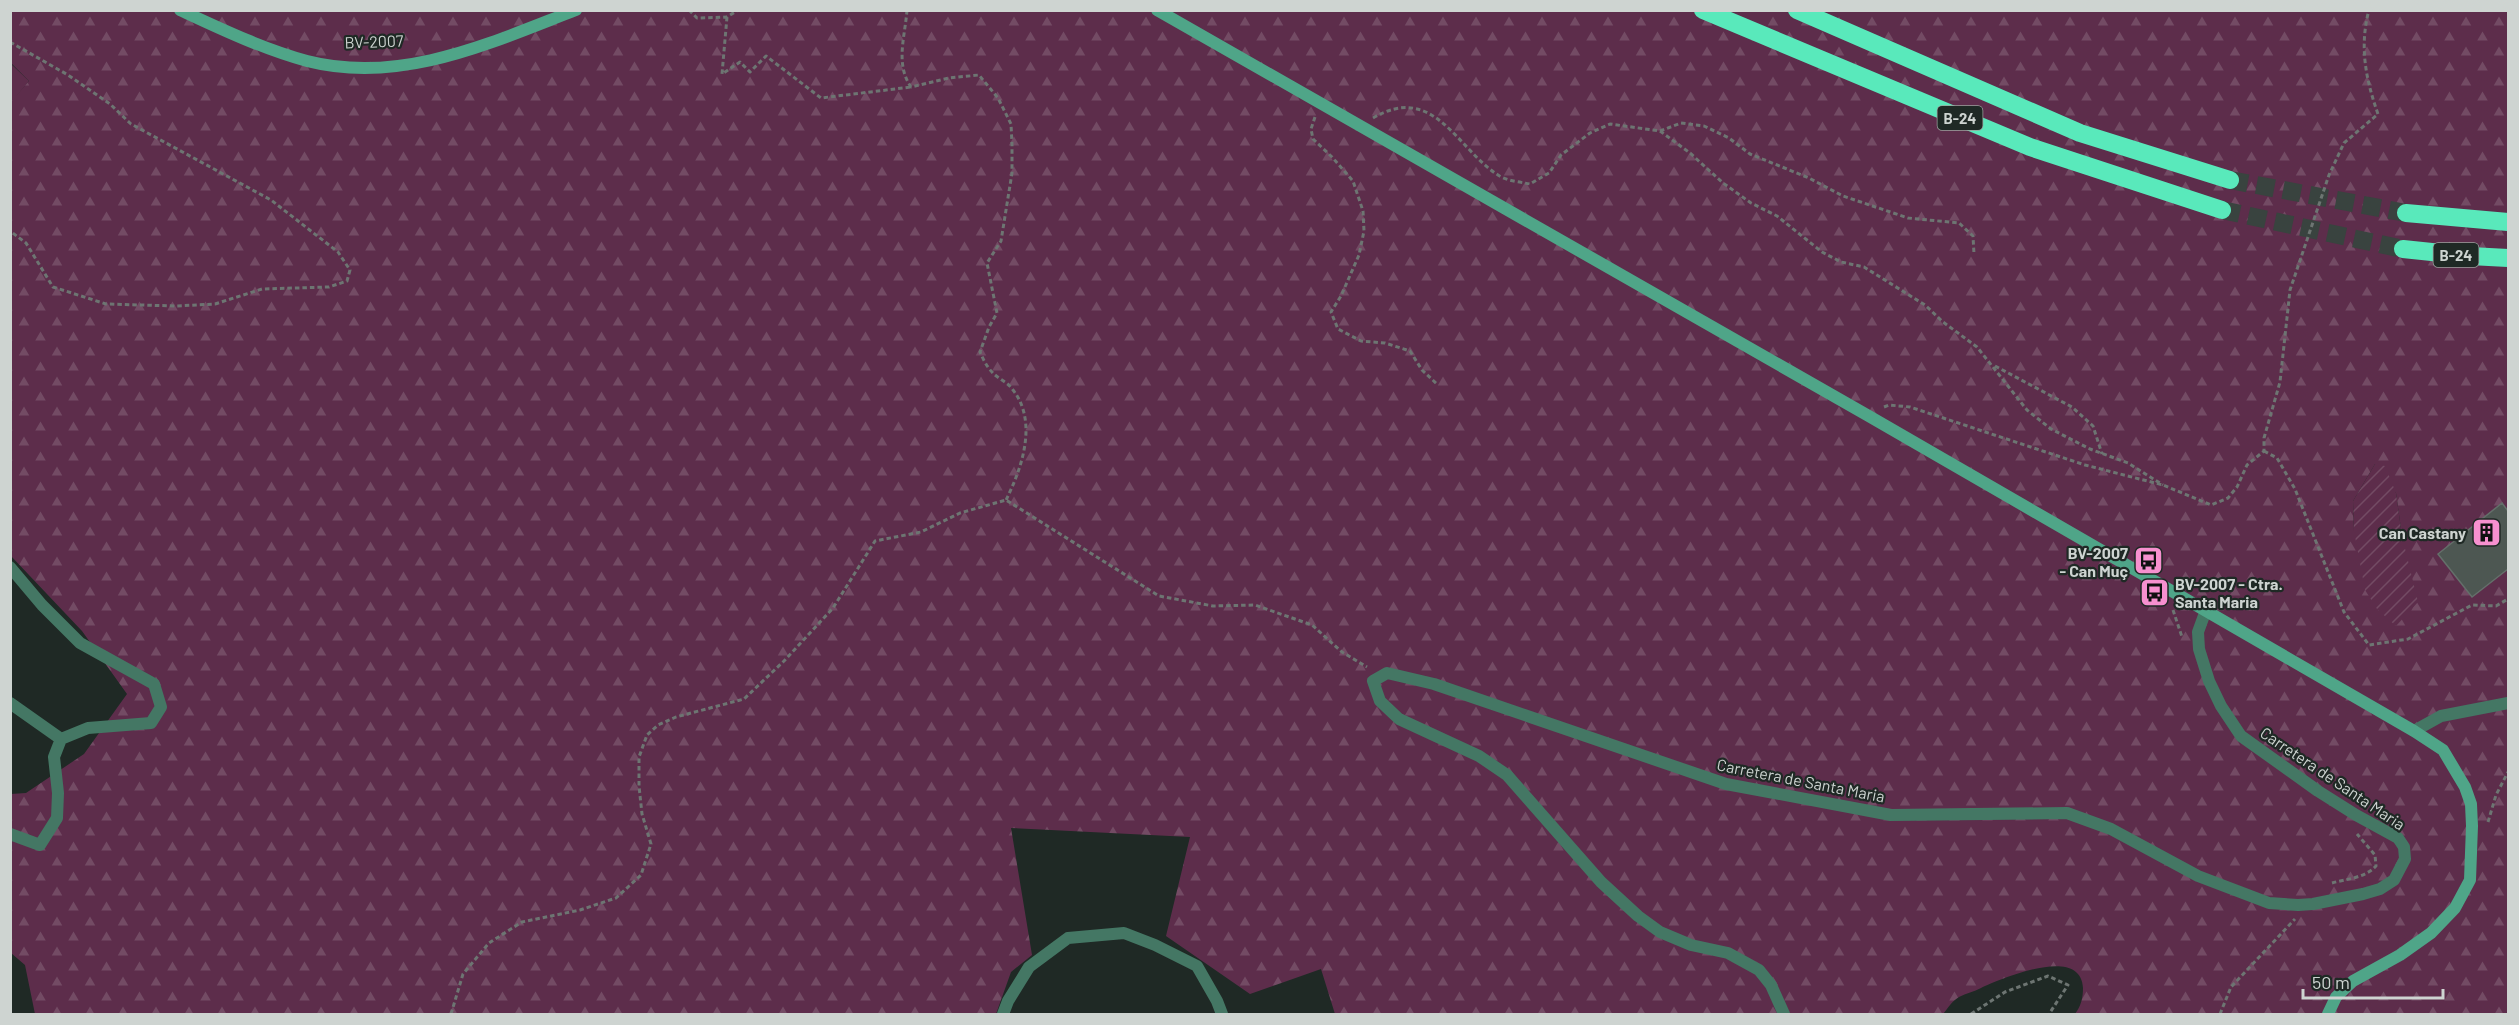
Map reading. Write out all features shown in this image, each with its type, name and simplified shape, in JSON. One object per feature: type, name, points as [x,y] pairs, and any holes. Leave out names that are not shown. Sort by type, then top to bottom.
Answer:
[{"type":"highway","name":"B-24","points":[[1703,10],[2030,147],[2222,210]]},
{"type":"highway","name":"B-24","points":[[1797,10],[2080,133],[2229,180]]},
{"type":"highway","name":"B-24","points":[[2406,213],[2508,222]]},
{"type":"highway","name":"B-24","points":[[2403,249],[2508,258]]},
{"type":"street","name":"BV-2007","points":[[180,10],[226,31],[298,58],[355,68],[393,67],[437,60],[480,47],[576,10]]},
{"type":"street","points":[[1157,10],[2206,610],[2443,750],[2465,787],[2471,804],[2470,880],[2455,908],[2431,933],[2400,955],[2353,981],[2336,997],[2328,1014]]},
{"type":"street","points":[[10,567],[42,605],[80,643],[154,684],[161,707],[151,723],[88,728],[61,739],[54,757],[58,793],[57,818],[40,844],[10,834]]},
{"type":"street","name":"Carretera de Santa Maria","points":[[1382,675],[1387,674],[1434,684],[1726,784],[1891,815],[2067,813],[2111,829],[2198,876],[2269,903],[2298,905],[2363,894],[2380,889],[2394,880],[2402,870],[2405,859],[2404,847],[2398,838],[2356,816],[2241,736],[2221,706],[2209,681],[2199,649],[2198,632],[2206,610]]},
{"type":"street","points":[[1382,675],[1373,681],[1380,701],[1399,719],[1479,756],[1507,775],[1601,882],[1638,916],[1660,932],[1691,945],[1728,953],[1759,970],[1771,984],[1785,1014]]},
{"type":"street","points":[[10,703],[61,739]]},
{"type":"street","points":[[2414,731],[2441,716],[2508,703]]},
{"type":"street","points":[[1003,1014],[1008,1001],[1029,968],[1068,938],[1124,933],[1155,945],[1197,966],[1222,1014]]},
{"type":"path","points":[[689,10],[697,18],[727,17],[738,10]]},
{"type":"path","points":[[907,10],[901,60],[904,78],[911,87]]},
{"type":"path","points":[[2264,451],[2264,438],[2280,382],[2290,290],[2329,175],[2344,143],[2378,114],[2367,84],[2363,54],[2369,10]]},
{"type":"path","points":[[727,17],[722,74],[740,62],[750,72],[766,56],[821,98],[911,87],[949,78],[978,75],[999,98],[1011,124],[1012,173],[1000,241],[987,263],[997,313],[980,352],[991,372],[1013,388],[1022,406],[1026,428],[1025,446],[1017,477],[1006,500]]},
{"type":"path","points":[[10,42],[68,75],[110,104],[131,124],[271,200],[338,252],[350,270],[347,281],[329,286],[262,289],[214,304],[176,306],[106,304],[53,287],[26,243],[10,231]]},
{"type":"path","points":[[1320,104],[1311,129],[1313,140],[1353,181],[1363,211],[1364,231],[1359,255],[1341,296],[1331,312],[1338,329],[1361,341],[1385,343],[1410,351],[1422,370],[1438,385]]},
{"type":"path","points":[[1359,126],[1382,113],[1400,107],[1422,109],[1446,124],[1500,176],[1530,184],[1549,173],[1561,154],[1590,133],[1610,124],[1660,131],[1690,153],[1722,183],[1751,203],[1777,216],[1822,252],[1841,262],[1864,267],[1925,305],[1943,322],[1977,347],[2027,410],[2051,429],[2102,454],[2128,463],[2163,485]]},
{"type":"path","points":[[1660,131],[1681,123],[1704,126],[1729,138],[1750,154],[1809,178],[1843,196],[1908,218],[1959,223],[1973,236],[1974,254]]},
{"type":"path","points":[[1993,366],[2073,406],[2093,426],[2102,454]]},
{"type":"path","points":[[1867,415],[1889,405],[1910,407],[2085,465],[2163,485],[2211,505],[2228,498],[2247,465],[2264,451]]},
{"type":"path","points":[[2264,451],[2277,458],[2295,489],[2344,612],[2370,645],[2408,639],[2472,605],[2496,606],[2508,599]]},
{"type":"path","points":[[451,1014],[463,974],[489,943],[522,922],[580,910],[616,898],[642,875],[651,844],[642,814],[639,757],[647,735],[658,725],[676,717],[744,699],[784,661],[833,608],[875,541],[921,532],[960,513],[1006,500],[1160,596],[1213,606],[1255,605],[1312,625],[1342,652],[1382,675]]},
{"type":"path","points":[[2486,828],[2496,795],[2508,772]]},
{"type":"path","points":[[2220,1014],[2231,987],[2294,921],[2298,905]]},
{"type":"path","points":[[1971,1014],[2005,992],[2048,976],[2068,985],[2049,1014]]},
{"type":"green space","points":[[11,11],[2508,11],[2508,1014],[2075,1014],[2083,995],[2079,975],[2069,968],[2055,966],[2022,972],[1962,996],[1954,1000],[1943,1014],[1335,1014],[1321,969],[1250,994],[1166,936],[1190,837],[1011,828],[1032,955],[1011,972],[996,1014],[35,1014],[25,965],[11,953],[11,794],[26,793],[84,754],[127,694],[82,631],[11,556],[10,103],[29,81],[11,63]],"holes":[[[2375,464],[2396,493],[2402,536],[2354,531],[2353,501]]]},
{"type":"green space","points":[[10,63],[29,81],[11,103],[10,103]]},
{"type":"green space","points":[[2375,464],[2385,466],[2396,493],[2402,536],[2418,602],[2396,626],[2377,609],[2365,590],[2354,531],[2353,501]]},
{"type":"building","name":"Can Castany","points":[[2502,503],[2508,511],[2508,569],[2472,597],[2438,554]]},
{"type":"tunnel","points":[[2230,180],[2406,213]]},
{"type":"tunnel","points":[[2222,210],[2403,249]]},
{"type":"place","name":"Can Castany","points":[[2487,532]]},
{"type":"place","name":"BV-2007 - Can Muç","points":[[2149,561]]},
{"type":"place","name":"BV-2007 - Ctra. Santa Maria","points":[[2154,592]]}]
